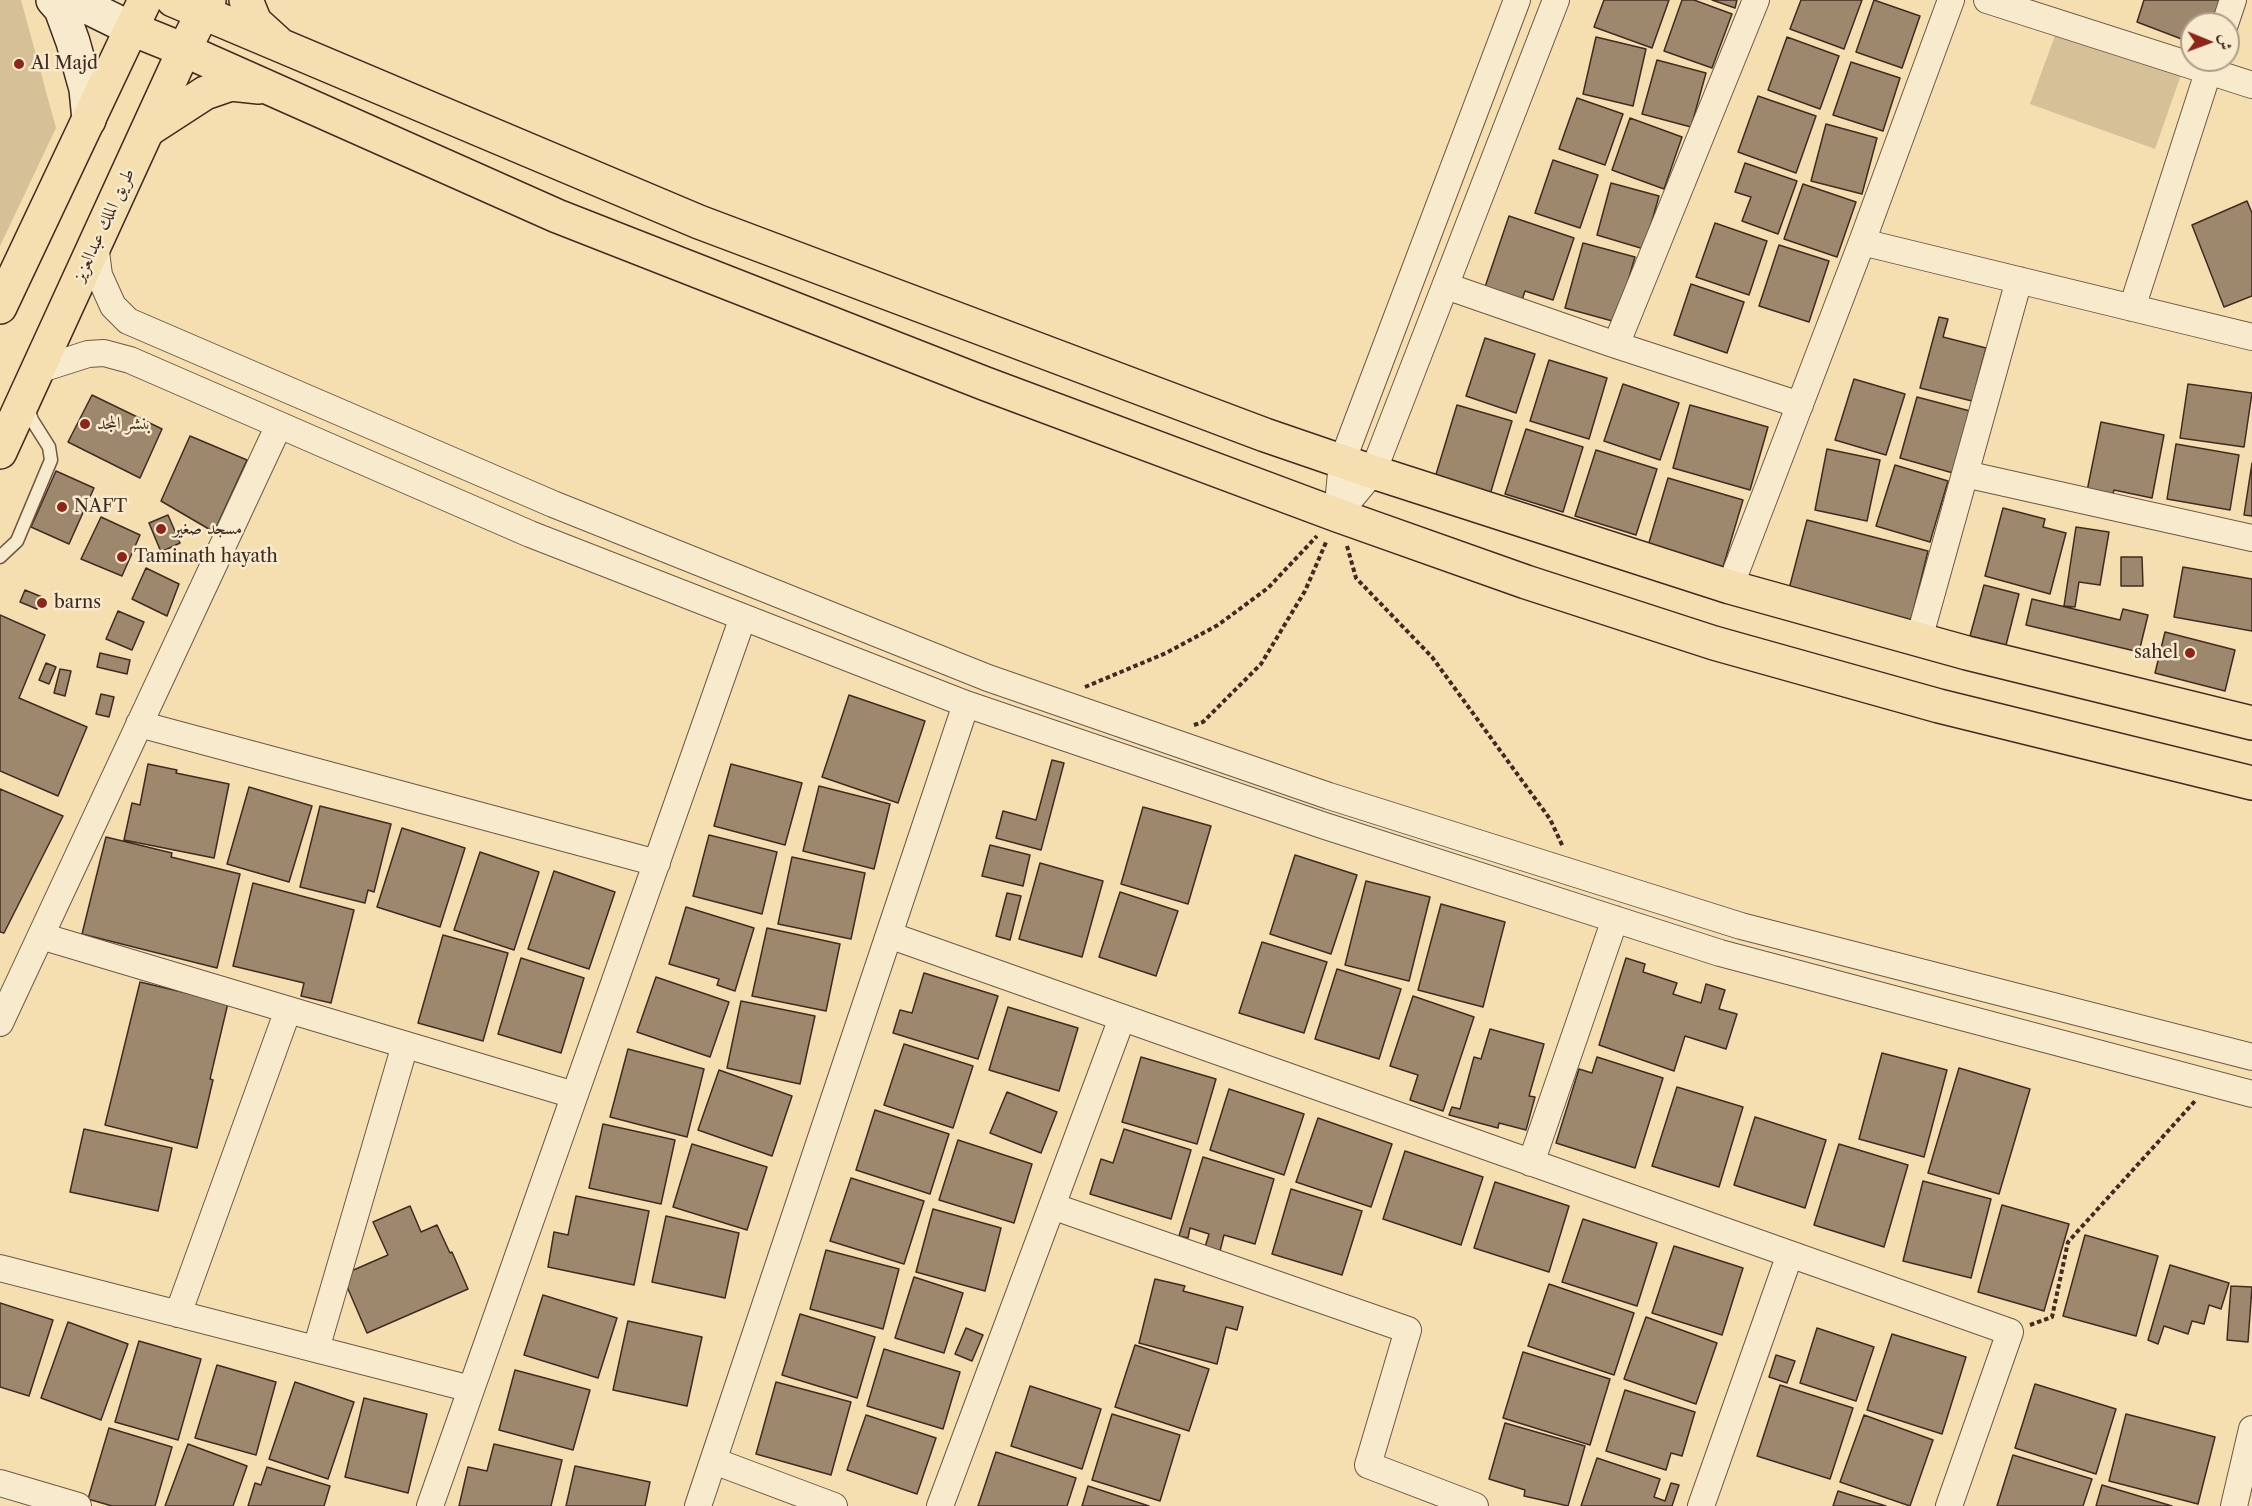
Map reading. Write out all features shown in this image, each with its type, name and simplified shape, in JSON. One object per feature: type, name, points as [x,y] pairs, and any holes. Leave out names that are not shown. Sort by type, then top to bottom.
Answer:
[{"type":"main road","points":[[53,0],[61,9],[73,42],[86,89],[89,120]]},
{"type":"main road","points":[[73,0],[132,29],[557,216],[986,384],[1337,515],[1526,582],[1714,643],[1939,706],[2252,783]]},
{"type":"main road","points":[[0,308],[145,0]]},
{"type":"main road","points":[[173,0],[206,7],[283,47],[699,222],[1342,462],[1730,587],[1979,656],[2252,723]]},
{"type":"main road","points":[[246,0],[255,22],[283,47]]},
{"type":"main road","name":"طريق الملك عبدالعزيز","points":[[0,452],[184,50],[206,7]]},
{"type":"main road","points":[[148,130],[205,93],[231,84],[267,87]]},
{"type":"street","points":[[1337,515],[1342,462],[1517,0]]},
{"type":"street","points":[[1337,515],[1373,472],[1556,0]]},
{"type":"street","points":[[1616,345],[1756,0]]},
{"type":"street","points":[[1730,587],[1862,242],[1951,0]]},
{"type":"street","points":[[1987,0],[2180,56]]},
{"type":"street","points":[[2133,308],[2209,72]]},
{"type":"street","points":[[2225,72],[2252,85]]},
{"type":"street","points":[[1862,242],[2252,337]]},
{"type":"street","points":[[95,244],[99,275],[113,306],[128,321],[552,504],[988,678],[1329,796],[1741,926],[2252,1057]]},
{"type":"street","points":[[1918,639],[2019,280]]},
{"type":"street","points":[[1446,286],[1800,405]]},
{"type":"street","points":[[33,380],[88,354],[104,353],[130,360],[530,534],[966,704],[1325,826],[1720,953],[2252,1094]]},
{"type":"street","points":[[0,1023],[279,424]]},
{"type":"street","points":[[1965,474],[2252,538]]},
{"type":"street","points":[[430,1506],[743,617]]},
{"type":"street","points":[[698,1506],[966,704]]},
{"type":"street","points":[[139,724],[657,863]]},
{"type":"street","points":[[1531,1163],[1615,919]]},
{"type":"street","points":[[889,935],[2010,1332],[1949,1506]]},
{"type":"street","points":[[40,936],[574,1095]]},
{"type":"street","points":[[178,1314],[288,1010]]},
{"type":"street","points":[[940,1506],[1122,1018]]},
{"type":"street","points":[[316,1349],[405,1045]]},
{"type":"street","points":[[1052,1206],[1408,1330],[1368,1465],[1475,1506]]},
{"type":"street","points":[[1701,1506],[1790,1254]]},
{"type":"street","points":[[0,1268],[471,1389]]},
{"type":"street","points":[[2234,1506],[2252,1429]]},
{"type":"street","points":[[714,1461],[834,1506]]},
{"type":"street","points":[[0,1483],[78,1506]]},
{"type":"lane","points":[[0,557],[17,541],[51,460],[49,447],[28,413],[33,380]]},
{"type":"path","points":[[1080,688],[1090,687],[1218,625],[1268,588],[1337,515]]},
{"type":"path","points":[[1161,738],[1203,722],[1261,664],[1305,591],[1337,515]]},
{"type":"path","points":[[1337,515],[1356,578],[1432,657],[1550,819],[1576,874]]},
{"type":"path","points":[[2010,1332],[2052,1317],[2068,1242],[2211,1084]]},
{"type":"shaded area","name":"Al Majd","points":[[0,0],[21,0],[56,128],[0,246]]},
{"type":"shaded area","points":[[2057,30],[2181,75],[2155,149],[2030,104]]},
{"type":"building","points":[[1604,0],[1669,0],[1652,48],[1594,27]]},
{"type":"building","points":[[1682,0],[1694,0],[1732,14],[1712,68],[1664,51]]},
{"type":"building","points":[[1712,0],[1737,0],[1735,8]]},
{"type":"building","points":[[1801,0],[1862,0],[1844,49],[1790,29]]},
{"type":"building","points":[[1874,0],[1920,16],[1902,68],[1856,52]]},
{"type":"building","points":[[2144,0],[2223,0],[2219,12],[2180,12],[2180,38],[2137,22]]},
{"type":"building","points":[[1596,37],[1646,49],[1633,106],[1583,94]]},
{"type":"building","points":[[1787,37],[1839,56],[1820,109],[1768,90]]},
{"type":"building","points":[[1657,60],[1706,73],[1691,127],[1642,114]]},
{"type":"building","points":[[1851,62],[1900,78],[1883,131],[1833,115]]},
{"type":"building","points":[[1758,96],[1816,116],[1796,173],[1738,152]]},
{"type":"building","points":[[1577,98],[1623,114],[1605,165],[1559,149]]},
{"type":"building","points":[[1630,118],[1682,137],[1664,189],[1612,170]]},
{"type":"building","points":[[1826,124],[1877,138],[1862,194],[1811,181]]},
{"type":"building","points":[[1553,160],[1598,175],[1580,228],[1535,213]]},
{"type":"building","points":[[1745,163],[1797,181],[1778,234],[1742,221],[1751,197],[1735,192]]},
{"type":"building","points":[[1611,183],[1659,196],[1644,249],[1597,235]]},
{"type":"building","points":[[1803,184],[1856,202],[1837,257],[1784,239]]},
{"type":"building","points":[[2247,201],[2252,213],[2252,296],[2224,307],[2192,225]]},
{"type":"building","points":[[1509,216],[1574,238],[1553,300],[1525,291],[1522,300],[1485,287]]},
{"type":"building","points":[[1715,223],[1767,241],[1749,295],[1696,277]]},
{"type":"building","points":[[1583,243],[1635,257],[1616,322],[1565,308]]},
{"type":"building","points":[[1779,245],[1829,261],[1809,322],[1759,306]]},
{"type":"building","points":[[1691,284],[1744,302],[1727,353],[1674,335]]},
{"type":"building","points":[[1939,317],[1948,319],[1943,337],[1986,348],[1972,401],[1920,388]]},
{"type":"building","points":[[1485,338],[1535,354],[1516,413],[1466,396]]},
{"type":"building","points":[[1549,360],[1607,378],[1589,439],[1530,421]]},
{"type":"building","points":[[1854,379],[1905,394],[1886,455],[1835,440]]},
{"type":"building","points":[[1623,384],[1679,403],[1660,460],[1604,441]]},
{"type":"building","points":[[2188,384],[2252,393],[2244,447],[2180,438]]},
{"type":"building","points":[[92,395],[162,429],[140,478],[68,442]]},
{"type":"building","points":[[1917,397],[1970,411],[1953,473],[1900,458]]},
{"type":"building","points":[[1457,405],[1512,421],[1489,498],[1434,481]]},
{"type":"building","points":[[1690,405],[1768,427],[1750,490],[1673,468]]},
{"type":"building","points":[[2101,422],[2164,435],[2152,498],[2114,490],[2111,501],[2086,496]]},
{"type":"building","points":[[1526,429],[1583,447],[1563,512],[1505,494]]},
{"type":"building","points":[[190,436],[247,460],[214,532],[161,501]]},
{"type":"building","points":[[2176,444],[2239,455],[2230,510],[2167,499]]},
{"type":"building","points":[[1827,449],[1880,460],[1867,521],[1815,510]]},
{"type":"building","points":[[1596,450],[1657,469],[1636,535],[1575,516]]},
{"type":"building","points":[[2252,463],[2252,516],[2244,515]]},
{"type":"building","points":[[1895,465],[1948,481],[1930,542],[1876,526]]},
{"type":"building","name":"NAFT","points":[[56,471],[94,488],[69,544],[31,527]]},
{"type":"building","points":[[1668,478],[1743,500],[1723,567],[1648,546]]},
{"type":"building","points":[[2003,508],[2045,519],[2043,527],[2066,533],[2050,594],[1985,576]]},
{"type":"building","points":[[168,515],[180,543],[161,552],[149,523]]},
{"type":"building","points":[[101,517],[140,535],[122,576],[81,559]]},
{"type":"building","points":[[1807,520],[1928,551],[1911,620],[1789,589]]},
{"type":"building","points":[[2076,527],[2109,532],[2100,585],[2079,582],[2075,607],[2064,606]]},
{"type":"building","points":[[2121,557],[2142,557],[2143,586],[2121,586]]},
{"type":"building","points":[[2183,567],[2252,579],[2252,631],[2174,617]]},
{"type":"building","points":[[146,568],[179,584],[167,616],[132,599]]},
{"type":"building","points":[[1984,585],[2019,594],[2006,645],[1970,636]]},
{"type":"building","points":[[25,590],[42,597],[37,609],[20,602]]},
{"type":"building","points":[[2032,599],[2120,620],[2123,609],[2148,615],[2139,652],[2026,625]]},
{"type":"building","points":[[118,611],[144,622],[132,650],[106,639]]},
{"type":"building","points":[[0,615],[45,635],[19,698],[87,727],[58,796],[0,771]]},
{"type":"building","points":[[2165,632],[2235,650],[2225,691],[2155,673]]},
{"type":"building","points":[[100,653],[130,660],[127,674],[97,667]]},
{"type":"building","points":[[46,663],[56,667],[49,684],[39,680]]},
{"type":"building","points":[[60,669],[71,671],[65,696],[54,693]]},
{"type":"building","points":[[101,694],[114,697],[109,717],[96,714]]},
{"type":"building","points":[[849,695],[925,721],[898,803],[822,777]]},
{"type":"building","points":[[1052,760],[1064,763],[1041,850],[996,838],[1003,811],[1036,820]]},
{"type":"building","points":[[148,764],[177,770],[176,773],[229,784],[214,858],[124,840],[132,803],[140,805]]},
{"type":"building","points":[[731,764],[802,783],[785,845],[714,826]]},
{"type":"building","points":[[819,786],[890,804],[874,869],[803,851]]},
{"type":"building","points":[[249,787],[312,806],[289,882],[227,864]]},
{"type":"building","points":[[0,789],[63,816],[4,933],[0,932]]},
{"type":"building","points":[[320,806],[391,824],[374,892],[368,890],[365,903],[300,887]]},
{"type":"building","points":[[1143,807],[1211,826],[1188,904],[1121,884]]},
{"type":"building","points":[[402,828],[465,848],[440,927],[377,907]]},
{"type":"building","points":[[709,835],[777,852],[762,914],[693,896]]},
{"type":"building","points":[[106,837],[172,853],[171,857],[240,874],[217,968],[82,934]]},
{"type":"building","points":[[990,845],[1030,855],[1023,886],[982,876]]},
{"type":"building","points":[[480,852],[539,872],[514,950],[454,930]]},
{"type":"building","points":[[1295,855],[1357,875],[1331,954],[1270,934]]},
{"type":"building","points":[[792,857],[865,873],[851,939],[778,924]]},
{"type":"building","points":[[1040,863],[1103,881],[1082,957],[1019,939]]},
{"type":"building","points":[[554,871],[615,892],[589,969],[528,949]]},
{"type":"building","points":[[1366,881],[1430,897],[1409,981],[1345,965]]},
{"type":"building","points":[[253,883],[354,910],[331,1003],[301,996],[304,983],[233,966]]},
{"type":"building","points":[[1120,892],[1178,911],[1156,976],[1099,957]]},
{"type":"building","points":[[1007,893],[1021,896],[1010,940],[996,936]]},
{"type":"building","points":[[1441,904],[1505,922],[1483,1007],[1418,990]]},
{"type":"building","points":[[686,907],[754,928],[735,991],[717,985],[719,979],[669,964]]},
{"type":"building","points":[[767,928],[840,944],[826,1011],[752,996]]},
{"type":"building","points":[[443,935],[508,953],[483,1041],[418,1023]]},
{"type":"building","points":[[1262,942],[1327,962],[1304,1033],[1239,1013]]},
{"type":"building","points":[[521,958],[584,978],[561,1053],[498,1034]]},
{"type":"building","points":[[1626,958],[1645,964],[1643,972],[1677,983],[1673,994],[1701,1003],[1706,984],[1725,990],[1719,1009],[1737,1014],[1726,1049],[1685,1036],[1674,1071],[1599,1045]]},
{"type":"building","points":[[1337,969],[1401,989],[1379,1059],[1315,1039]]},
{"type":"building","points":[[924,973],[998,996],[978,1059],[893,1033],[900,1010],[912,1013]]},
{"type":"building","points":[[656,977],[729,1002],[710,1057],[637,1032]]},
{"type":"building","points":[[140,982],[228,1003],[197,1148],[105,1125]]},
{"type":"building","points":[[1413,996],[1474,1017],[1443,1111],[1410,1100],[1418,1075],[1390,1066]]},
{"type":"building","points":[[741,1001],[815,1016],[800,1084],[727,1068]]},
{"type":"building","points":[[1008,1007],[1078,1028],[1059,1091],[989,1070]]},
{"type":"building","points":[[1490,1029],[1544,1044],[1529,1096],[1535,1097],[1526,1130],[1499,1123],[1498,1128],[1449,1115],[1452,1107],[1460,1109],[1474,1057],[1481,1059]]},
{"type":"building","points":[[904,1044],[973,1066],[953,1128],[884,1105]]},
{"type":"building","points":[[628,1049],[704,1069],[687,1137],[610,1117]]},
{"type":"building","points":[[1882,1053],[1947,1070],[1924,1157],[1859,1139]]},
{"type":"building","points":[[1141,1057],[1216,1079],[1197,1144],[1122,1122]]},
{"type":"building","points":[[1597,1057],[1663,1078],[1635,1168],[1556,1143],[1579,1069],[1592,1073]]},
{"type":"building","points":[[1959,1068],[2030,1089],[1999,1194],[1928,1173]]},
{"type":"building","points":[[719,1070],[792,1096],[772,1156],[698,1130]]},
{"type":"building","points":[[1677,1087],[1743,1107],[1719,1187],[1652,1166]]},
{"type":"building","points":[[1229,1089],[1304,1114],[1284,1175],[1210,1150]]},
{"type":"building","points":[[1007,1092],[1057,1112],[1041,1153],[990,1133]]},
{"type":"building","points":[[875,1110],[949,1134],[930,1194],[856,1170]]},
{"type":"building","points":[[1755,1117],[1826,1140],[1805,1208],[1734,1185]]},
{"type":"building","points":[[1318,1118],[1392,1144],[1371,1207],[1296,1182]]},
{"type":"building","points":[[603,1124],[675,1140],[661,1204],[589,1188]]},
{"type":"building","points":[[84,1129],[172,1148],[158,1211],[70,1192]]},
{"type":"building","points":[[1124,1129],[1191,1150],[1171,1219],[1090,1194],[1101,1159],[1113,1163]]},
{"type":"building","points":[[958,1140],[1032,1164],[1014,1223],[939,1200]]},
{"type":"building","points":[[692,1144],[767,1167],[747,1230],[673,1207]]},
{"type":"building","points":[[1839,1144],[1908,1165],[1884,1247],[1814,1225]]},
{"type":"building","points":[[1405,1151],[1483,1177],[1461,1245],[1383,1219]]},
{"type":"building","points":[[1203,1157],[1274,1179],[1255,1244],[1224,1235],[1220,1251],[1205,1247],[1209,1234],[1190,1228],[1188,1238],[1179,1236]]},
{"type":"building","points":[[851,1178],[924,1201],[904,1264],[830,1241]]},
{"type":"building","points":[[1923,1181],[1991,1199],[1971,1278],[1903,1261]]},
{"type":"building","points":[[1495,1182],[1569,1206],[1549,1272],[1474,1248]]},
{"type":"building","points":[[1291,1189],[1362,1211],[1342,1275],[1272,1254]]},
{"type":"building","points":[[576,1196],[649,1211],[634,1285],[548,1267],[554,1232],[568,1235]]},
{"type":"building","points":[[2002,1205],[2069,1224],[2044,1311],[1978,1292]]},
{"type":"building","points":[[410,1206],[421,1232],[437,1225],[468,1289],[367,1333],[342,1275],[388,1255],[373,1222]]},
{"type":"building","points":[[933,1209],[1001,1228],[985,1291],[916,1272]]},
{"type":"building","points":[[666,1216],[739,1233],[725,1298],[652,1282]]},
{"type":"building","points":[[1583,1219],[1657,1243],[1637,1306],[1562,1282]]},
{"type":"building","points":[[2085,1235],[2158,1256],[2136,1336],[2063,1316]]},
{"type":"building","points":[[1674,1246],[1743,1268],[1722,1335],[1652,1313]]},
{"type":"building","points":[[826,1250],[899,1269],[883,1329],[810,1309]]},
{"type":"building","points":[[2170,1265],[2229,1283],[2221,1309],[2209,1305],[2204,1324],[2192,1321],[2188,1334],[2164,1326],[2158,1344],[2148,1340]]},
{"type":"building","points":[[914,1277],[963,1293],[944,1353],[895,1338]]},
{"type":"building","points":[[1155,1279],[1185,1286],[1183,1291],[1243,1307],[1237,1330],[1226,1327],[1217,1364],[1139,1343]]},
{"type":"building","points":[[1549,1284],[1634,1313],[1614,1375],[1528,1346]]},
{"type":"building","points":[[2231,1286],[2252,1287],[2248,1342],[2227,1340]]},
{"type":"building","points":[[543,1295],[617,1318],[598,1378],[524,1355]]},
{"type":"building","points":[[0,1303],[53,1320],[29,1396],[0,1387]]},
{"type":"building","points":[[800,1314],[875,1337],[857,1398],[782,1375]]},
{"type":"building","points":[[1646,1317],[1717,1343],[1696,1404],[1624,1379]]},
{"type":"building","points":[[628,1321],[702,1337],[687,1406],[613,1390]]},
{"type":"building","points":[[68,1322],[128,1344],[101,1420],[41,1398]]},
{"type":"building","points":[[966,1328],[983,1335],[972,1361],[955,1354]]},
{"type":"building","points":[[1817,1328],[1874,1347],[1856,1401],[1800,1383]]},
{"type":"building","points":[[1892,1334],[1966,1357],[1942,1434],[1867,1410]]},
{"type":"building","points":[[139,1341],[201,1359],[178,1440],[115,1422]]},
{"type":"building","points":[[1135,1345],[1209,1369],[1189,1431],[1115,1407]]},
{"type":"building","points":[[884,1349],[960,1372],[943,1429],[867,1406]]},
{"type":"building","points":[[1523,1352],[1610,1379],[1590,1445],[1503,1418]]},
{"type":"building","points":[[1776,1355],[1795,1361],[1787,1383],[1769,1377]]},
{"type":"building","points":[[217,1365],[276,1382],[256,1455],[195,1438]]},
{"type":"building","points":[[515,1370],[590,1390],[573,1450],[499,1430]]},
{"type":"building","points":[[295,1382],[354,1402],[328,1479],[269,1459]]},
{"type":"building","points":[[776,1382],[851,1402],[831,1475],[756,1454]]},
{"type":"building","points":[[2035,1384],[2116,1409],[2096,1474],[2015,1448]]},
{"type":"building","points":[[1780,1385],[1853,1408],[1830,1479],[1757,1456]]},
{"type":"building","points":[[1030,1386],[1101,1409],[1082,1469],[1011,1446]]},
{"type":"building","points":[[1625,1390],[1695,1412],[1682,1456],[1671,1453],[1666,1470],[1606,1451]]},
{"type":"building","points":[[364,1398],[427,1414],[408,1493],[345,1477]]},
{"type":"building","points":[[1112,1414],[1180,1435],[1160,1501],[1092,1480]]},
{"type":"building","points":[[2126,1414],[2215,1437],[2198,1504],[2109,1481]]},
{"type":"building","points":[[866,1415],[936,1438],[917,1494],[847,1470]]},
{"type":"building","points":[[1864,1415],[1933,1440],[1910,1506],[1840,1482]]},
{"type":"building","points":[[1505,1423],[1585,1446],[1568,1506],[1524,1496],[1525,1490],[1489,1479]]},
{"type":"building","points":[[109,1428],[172,1447],[155,1506],[112,1506],[88,1499]]},
{"type":"building","points":[[188,1444],[247,1466],[233,1506],[165,1506]]},
{"type":"building","points":[[494,1444],[562,1460],[551,1506],[459,1506],[468,1467],[487,1471]]},
{"type":"building","points":[[996,1452],[1076,1478],[1067,1506],[978,1506]]},
{"type":"building","points":[[2013,1455],[2092,1479],[2083,1506],[1997,1506]]},
{"type":"building","points":[[1597,1458],[1660,1479],[1654,1497],[1665,1501],[1671,1483],[1679,1485],[1672,1506],[1581,1506]]},
{"type":"building","points":[[575,1466],[650,1482],[645,1506],[566,1506]]},
{"type":"building","points":[[267,1467],[330,1486],[324,1506],[248,1506],[255,1483],[261,1485]]},
{"type":"building","points":[[2102,1485],[2172,1506],[2096,1506]]},
{"type":"building","points":[[1088,1486],[1149,1506],[1082,1506]]},
{"type":"building","points":[[1838,1491],[1886,1506],[1833,1506]]},
{"type":"place","name":"Al Majd","points":[[19,64]]},
{"type":"place","name":"بنشر المجد","points":[[85,424]]},
{"type":"place","name":"NAFT","points":[[62,507]]},
{"type":"place","name":"مسجد صغير","points":[[161,529]]},
{"type":"place","name":"Taminath hayath","points":[[122,557]]},
{"type":"place","name":"barns","points":[[42,603]]},
{"type":"place","name":"sahel","points":[[2190,653]]}]
